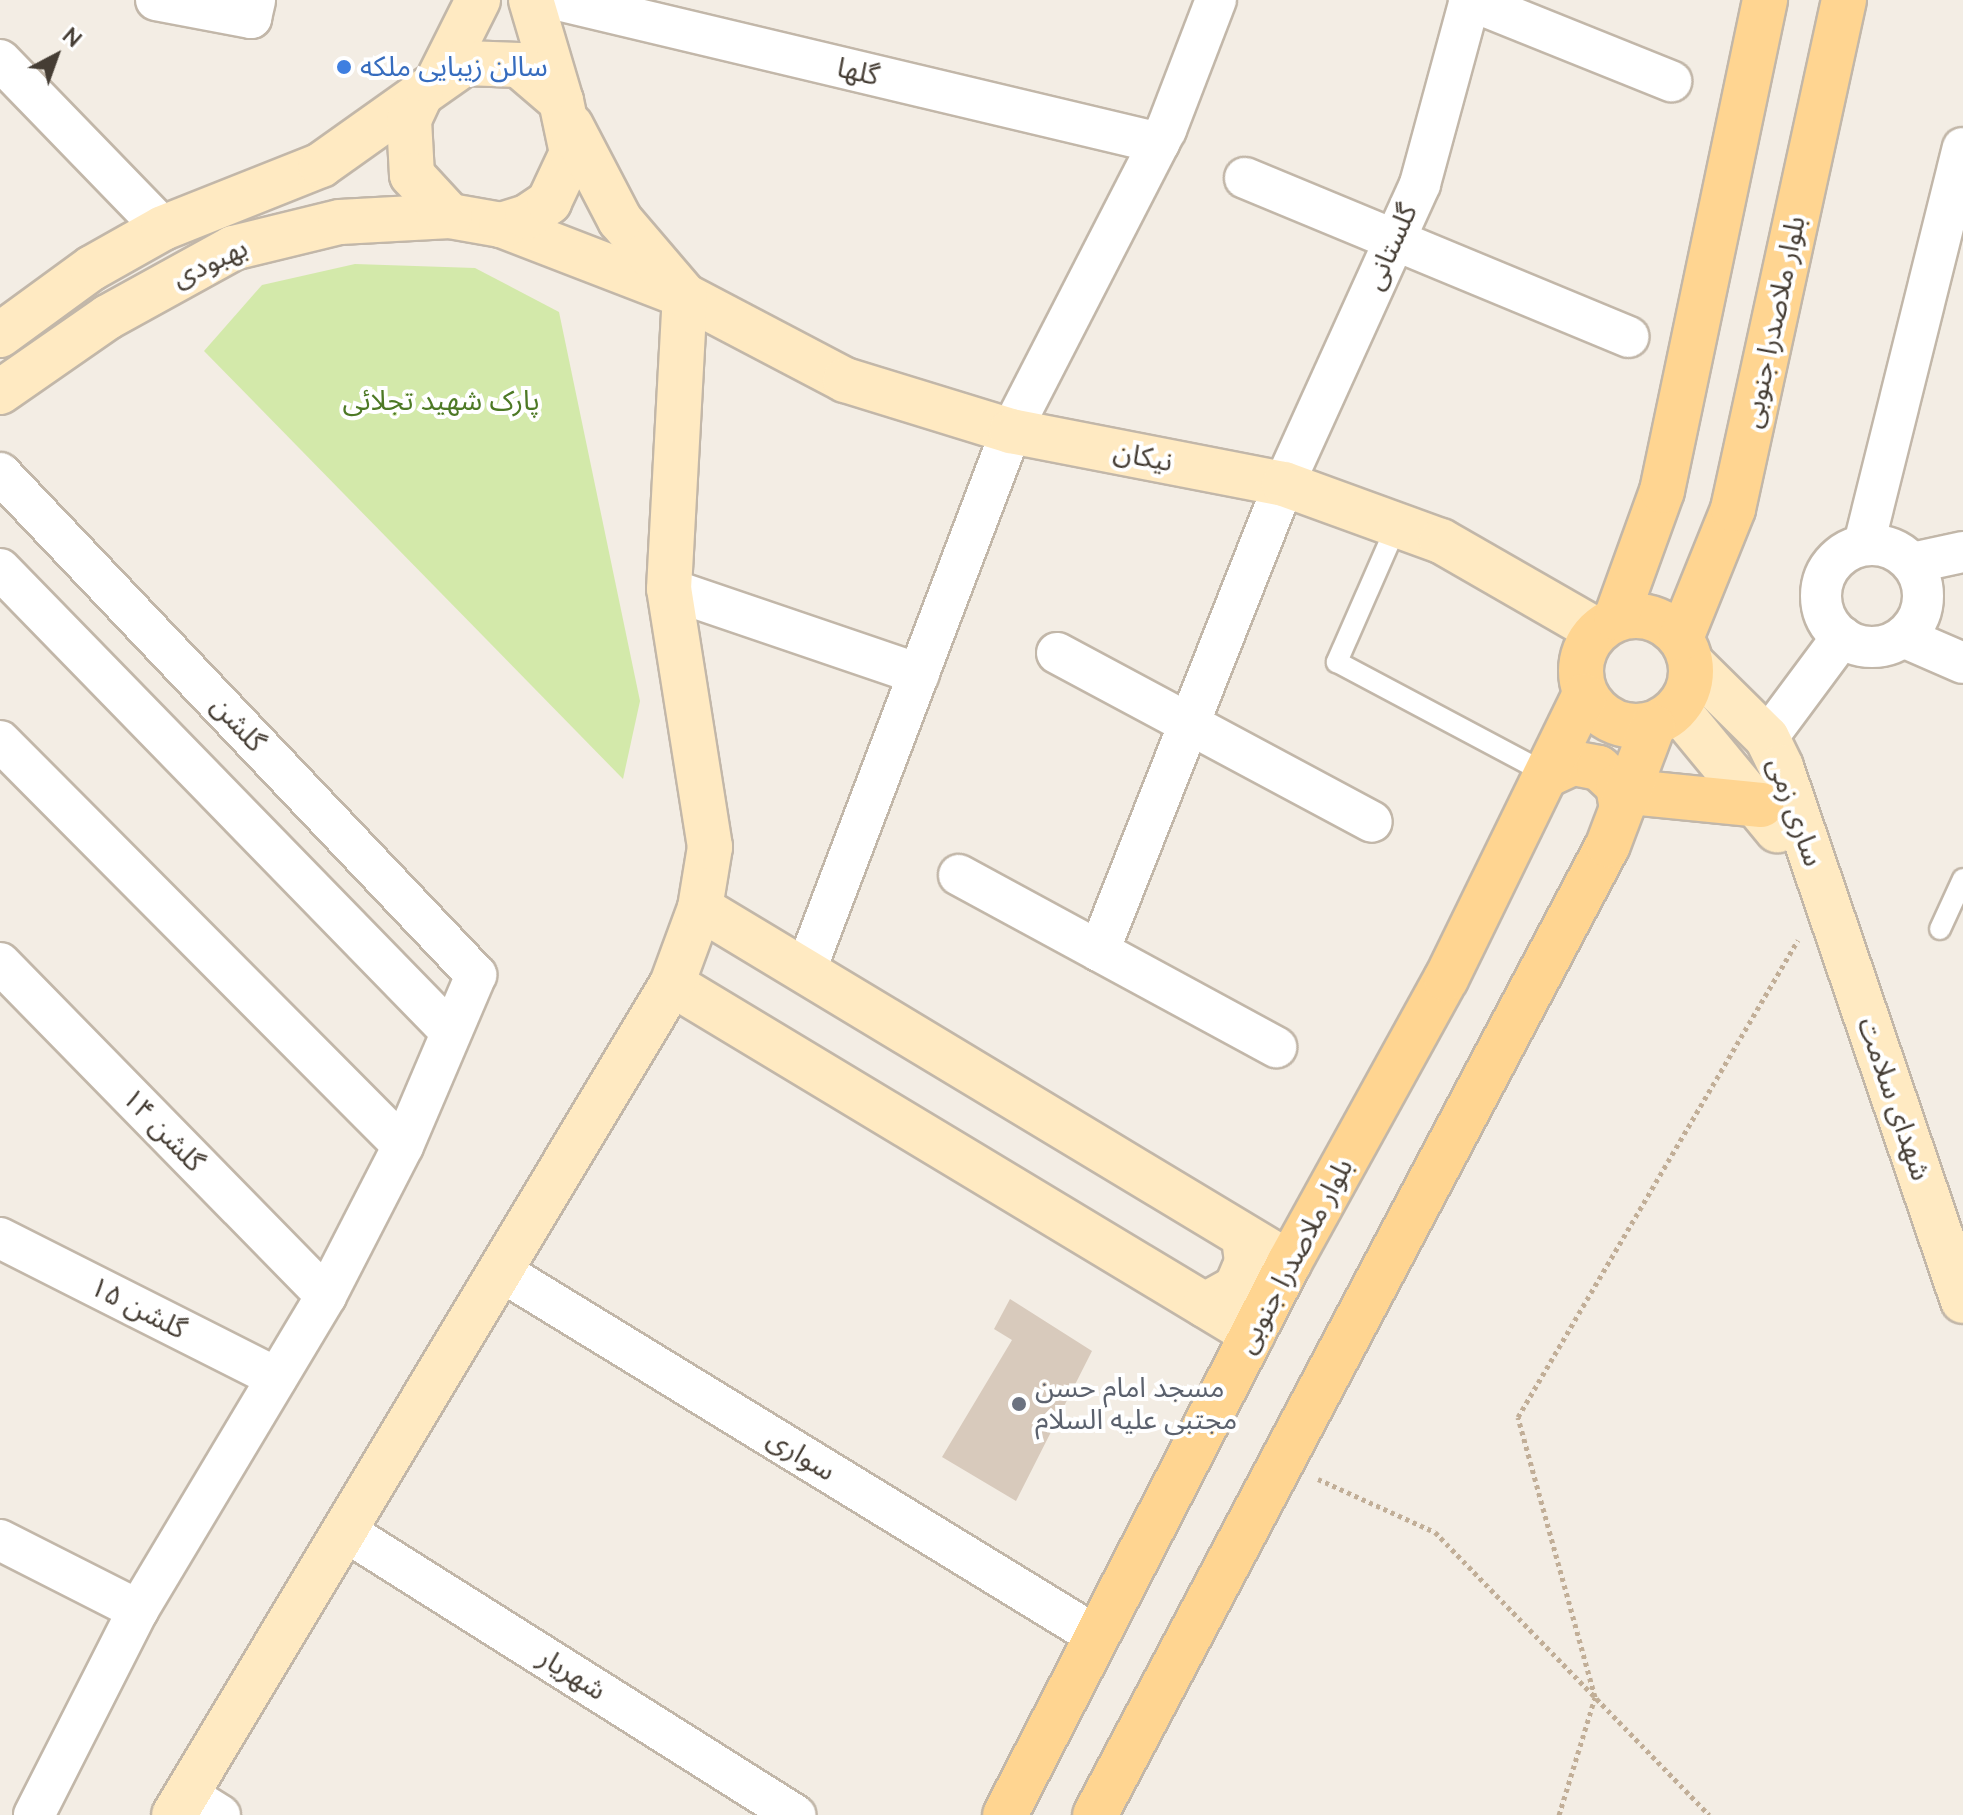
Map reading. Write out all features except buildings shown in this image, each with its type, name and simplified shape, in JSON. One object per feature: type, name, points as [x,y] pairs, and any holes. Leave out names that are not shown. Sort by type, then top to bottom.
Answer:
[{"type":"main road","points":[[1665,718],[1613,724],[1584,696],[1580,661],[1606,624],[1662,491],[1765,0]]},
{"type":"main road","name":"بلوار ملاصدرا جنوبی","points":[[1686,651],[1733,509],[1844,0]]},
{"type":"main road","points":[[1662,491],[1670,516],[1690,525],[1704,527],[1733,509]]},
{"type":"main road","points":[[1095,1815],[1626,800],[1665,718],[1686,651],[1663,622],[1606,624]]},
{"type":"main road","name":"بلوار ملاصدرا جنوبی","points":[[1005,1815],[1289,1263],[1446,979],[1549,774],[1584,696]]},
{"type":"main road","points":[[1549,774],[1573,763],[1599,768],[1618,786],[1626,800]]},
{"type":"main road","points":[[1626,800],[1761,805]]},
{"type":"street","points":[[156,0],[251,18],[255,0]]},
{"type":"street","points":[[478,0],[431,85],[406,147],[412,175],[450,216],[501,225],[549,202],[572,153],[566,113],[531,0]]},
{"type":"street","name":"گلها","points":[[558,0],[1159,143]]},
{"type":"street","points":[[805,972],[1011,431],[1159,143],[1216,0]]},
{"type":"street","points":[[1469,0],[1671,81]]},
{"type":"street","name":"گلستانی","points":[[1099,951],[1284,484],[1420,184],[1469,0]]},
{"type":"street","points":[[0,60],[163,228]]},
{"type":"street","points":[[193,1808],[348,1533],[672,984],[700,908],[710,847],[669,589],[685,296],[620,220],[566,113],[543,79],[506,62],[465,63],[431,85]]},
{"type":"street","name":"بهبودی","points":[[0,335],[163,228],[321,165],[431,85]]},
{"type":"street","points":[[1864,544],[1963,148]]},
{"type":"street","points":[[1245,178],[1396,236],[1628,337]]},
{"type":"street","name":"بهبودی","points":[[0,392],[108,317],[233,248],[300,227],[450,216]]},
{"type":"street","name":"نیکان","points":[[501,225],[685,296],[845,380],[1011,431],[1284,484],[1441,541],[1606,624]]},
{"type":"street","name":"گلشن","points":[[0,473],[476,975],[451,1032]]},
{"type":"street","points":[[1864,544],[1899,551],[1912,563],[1923,602],[1903,637],[1873,647],[1842,637],[1823,611],[1824,576],[1833,561],[1864,544]]},
{"type":"street","points":[[1912,563],[1963,552]]},
{"type":"street","points":[[0,569],[451,1032],[403,1146],[326,1296],[138,1610],[34,1815]]},
{"type":"street","points":[[669,589],[919,674]]},
{"type":"street","points":[[1767,738],[1842,637]]},
{"type":"street","points":[[1903,637],[1963,663]]},
{"type":"street","name":"ساری زمی","points":[[1686,651],[1767,738],[1809,837],[1823,898]]},
{"type":"street","points":[[1057,653],[1372,822]]},
{"type":"street","name":"ساری زمی","points":[[1665,718],[1761,805],[1823,898]]},
{"type":"street","points":[[0,741],[403,1146]]},
{"type":"street","points":[[959,875],[1276,1047]]},
{"type":"street","name":"شهدای سلامت","points":[[1823,898],[1963,1301]]},
{"type":"street","points":[[700,908],[1289,1263]]},
{"type":"street","name":"گلشن ۱۴","points":[[0,963],[326,1296]]},
{"type":"street","points":[[672,984],[1253,1334]]},
{"type":"street","points":[[1205,1305],[1236,1288],[1247,1262],[1244,1237]]},
{"type":"street","name":"گلشن ۱۵","points":[[0,1238],[277,1378]]},
{"type":"street","name":"سواری","points":[[504,1273],[1098,1637]]},
{"type":"street","name":"شهریار","points":[[348,1533],[795,1815]]},
{"type":"street","points":[[0,1540],[138,1610]]},
{"type":"lane","points":[[1397,525],[1337,662],[1549,774]]},
{"type":"lane","points":[[1940,929],[1963,879]]},
{"type":"path","points":[[1559,1815],[1595,1697],[1518,1417],[1823,898]]},
{"type":"path","points":[[1281,1462],[1435,1532],[1709,1815]]},
{"type":"green space","name":"پارک شهید تجلائی","points":[[355,264],[475,268],[559,312],[640,701],[623,779],[204,351],[262,285]]},
{"type":"place","name":"سالن زیبایی ملکه","points":[[344,67]]},
{"type":"place","name":"مسجد امام حسن مجتبی علیه السلام","points":[[1019,1404]]}]
